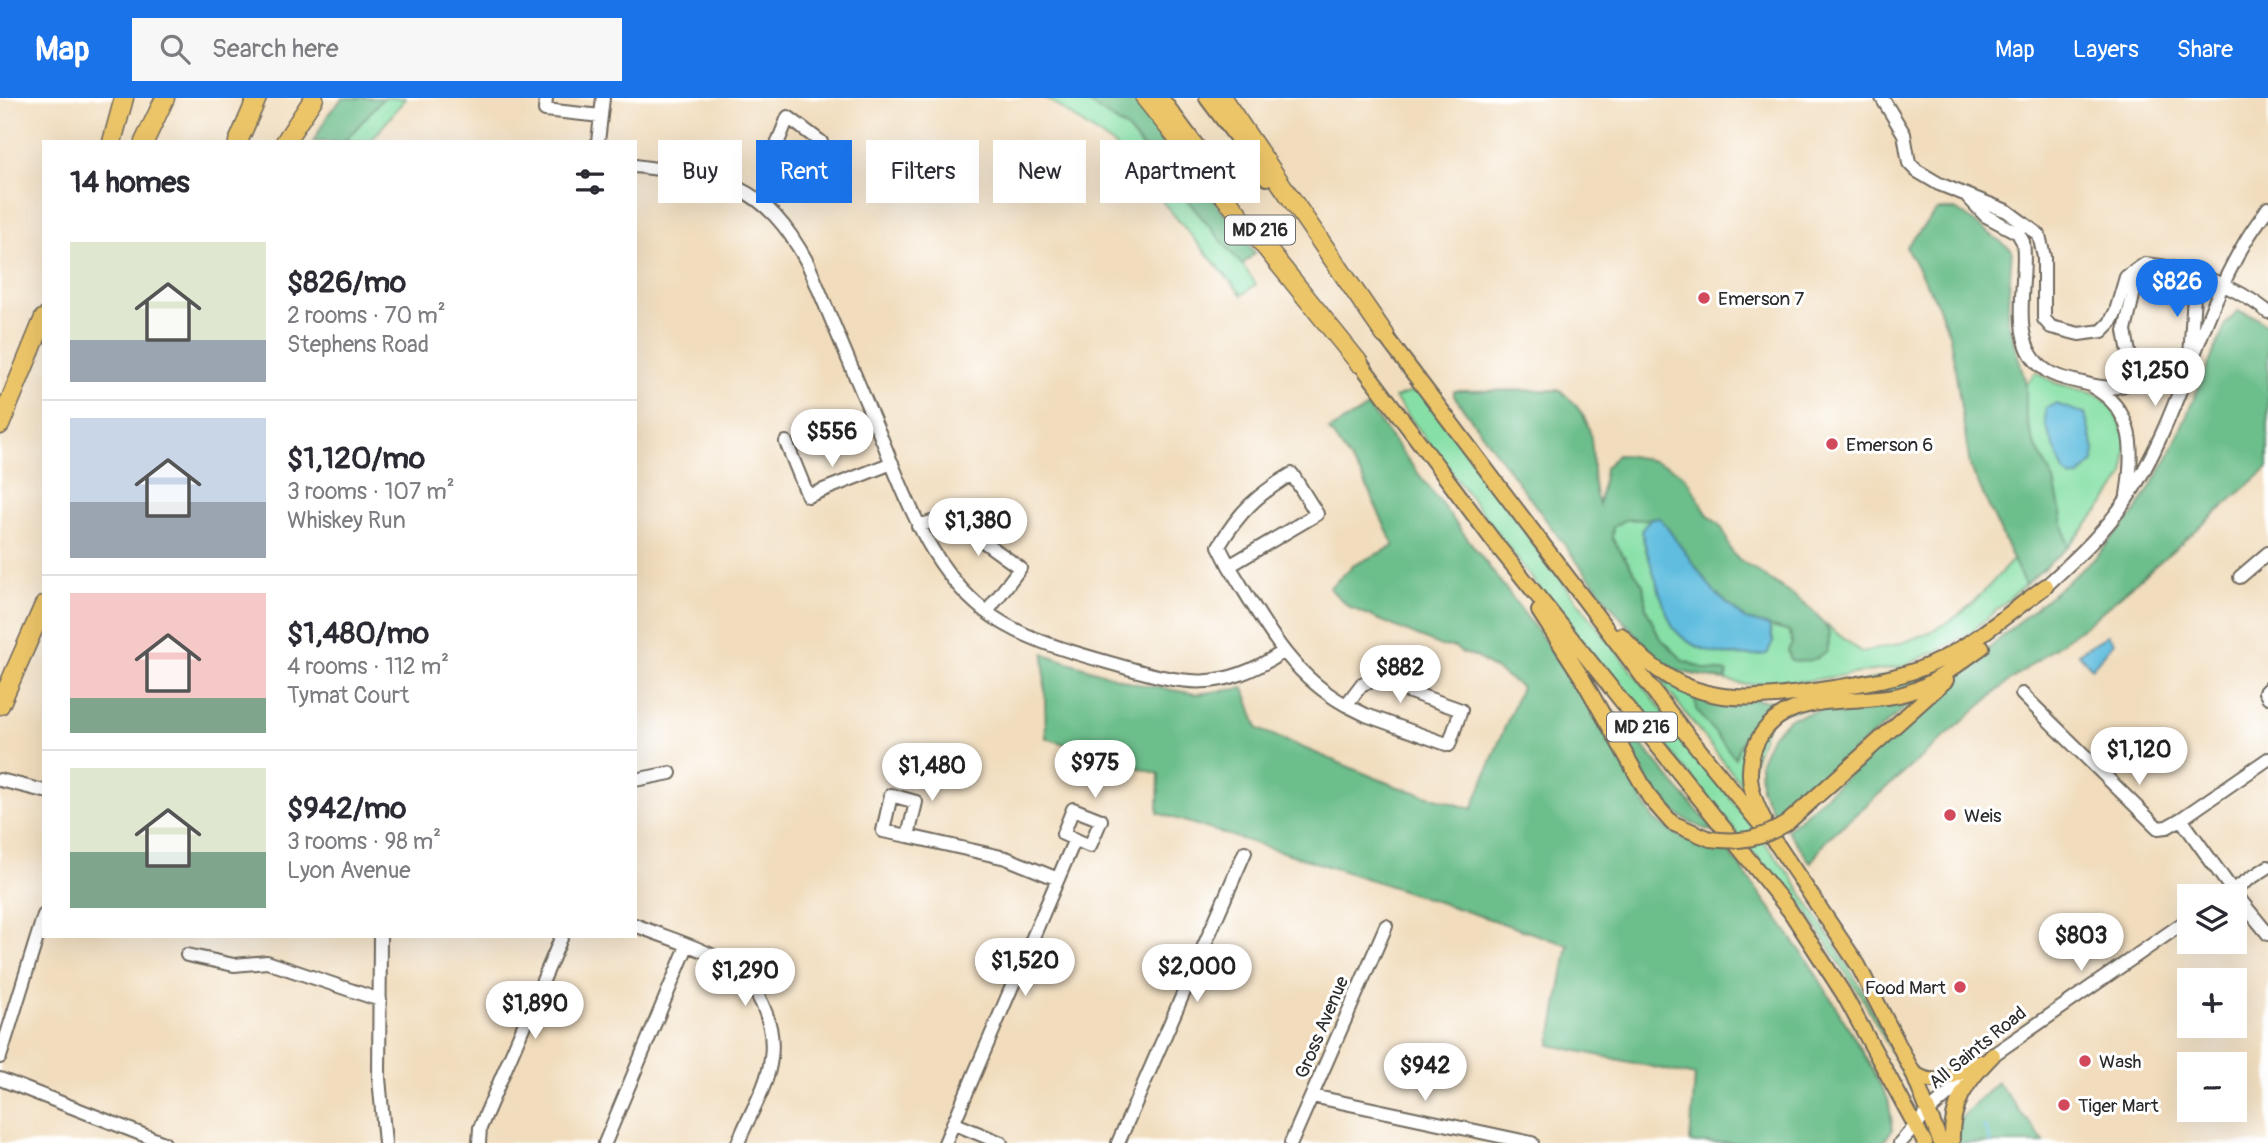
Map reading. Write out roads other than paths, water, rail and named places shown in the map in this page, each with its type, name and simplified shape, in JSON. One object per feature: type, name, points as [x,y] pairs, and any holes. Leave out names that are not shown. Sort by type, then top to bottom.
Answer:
[{"type":"highway","points":[[113,140],[124,98]]},
{"type":"highway","points":[[145,140],[165,98]]},
{"type":"highway","points":[[239,140],[257,98]]},
{"type":"highway","points":[[286,140],[314,98]]},
{"type":"highway","points":[[1145,98],[1359,363]]},
{"type":"highway","points":[[1222,98],[1385,335]]},
{"type":"highway","points":[[0,425],[42,323]]},
{"type":"highway","points":[[0,440],[42,353]]},
{"type":"highway","points":[[0,705],[42,610]]},
{"type":"highway","points":[[32,632],[42,614]]},
{"type":"main road","name":"MD 216","points":[[1161,98],[1494,542],[1790,911],[1843,993],[1925,1143]]},
{"type":"main road","name":"MD 216","points":[[1207,98],[1683,730],[1778,846],[1858,965],[1912,1071],[1941,1143]]},
{"type":"main road","points":[[1522,518],[1645,661],[1691,689],[1713,696],[1762,699],[1886,680],[1911,672],[1966,645],[2046,586]]},
{"type":"main road","points":[[1494,542],[1581,677],[1650,798],[1672,823],[1710,839],[1743,841],[1759,838],[1787,822],[2046,586]]},
{"type":"main road","points":[[1778,846],[1751,792],[1748,773],[1751,758],[1765,727],[1779,716],[1810,703],[1879,698],[1918,689],[1982,647]]},
{"type":"main road","points":[[1912,1071],[1921,1079],[1939,1082],[1993,1055]]},
{"type":"main road","points":[[1952,1143],[1957,1102],[1973,1075],[1993,1055]]},
{"type":"street","points":[[546,98],[545,110],[601,116]]},
{"type":"street","points":[[598,140],[603,98]]},
{"type":"street","points":[[1882,98],[1904,134],[1909,163],[1925,177],[2007,211],[2039,235],[2044,257],[2044,319],[2051,327],[2079,334],[2102,331],[2116,311],[2126,277],[2145,264],[2168,267],[2224,284],[2268,312]]},
{"type":"street","points":[[788,117],[821,142],[791,185],[779,177],[767,169],[788,117]]},
{"type":"street","points":[[637,166],[718,179],[756,199]]},
{"type":"street","points":[[1966,194],[1986,216],[2018,233],[2023,242],[2021,319],[2029,351],[2035,361],[2055,376],[2087,385],[2104,394],[2116,406],[2129,430],[2131,460],[2126,501]]},
{"type":"street","points":[[762,203],[790,233],[808,264],[918,526],[932,552],[966,595],[987,612],[1028,636],[1048,644],[1182,681],[1231,678],[1263,666],[1283,652]]},
{"type":"street","points":[[2046,586],[2089,546],[2126,501],[2158,444],[2224,284],[2244,244],[2268,208]]},
{"type":"street","points":[[2168,267],[2188,285],[2194,295],[2188,370]]},
{"type":"street","points":[[2087,385],[2121,387],[2131,378],[2132,369],[2125,331],[2137,278],[2133,274]]},
{"type":"street","points":[[786,442],[808,496],[891,463]]},
{"type":"street","points":[[1230,566],[1317,514],[1292,474],[1268,488],[1249,504],[1219,546],[1230,566],[1283,652],[1312,683],[1346,705],[1449,745],[1461,710],[1376,680],[1362,684],[1346,705]]},
{"type":"street","points":[[918,526],[935,520],[955,522],[1020,568],[987,612]]},
{"type":"street","points":[[2240,577],[2268,553]]},
{"type":"street","points":[[2268,689],[2264,692],[2268,697]]},
{"type":"street","points":[[2022,694],[2153,825],[2162,828],[2268,759]]},
{"type":"street","points":[[637,780],[670,773]]},
{"type":"street","points":[[0,780],[42,790]]},
{"type":"street","points":[[2181,818],[2222,884]]},
{"type":"street","points":[[908,836],[1006,858],[1058,879]]},
{"type":"street","points":[[944,1143],[1075,839]]},
{"type":"street","points":[[1118,1143],[1245,852]]},
{"type":"street","points":[[2242,884],[2268,867]]},
{"type":"street","points":[[2247,912],[2268,934]]},
{"type":"street","points":[[0,1057],[42,921]]},
{"type":"street","points":[[637,926],[723,961],[737,971],[758,996],[771,1029],[771,1060],[738,1143]]},
{"type":"street","name":"Gross Avenue","points":[[1292,1143],[1386,926]]},
{"type":"street","name":"All Saints Road","points":[[1900,1143],[1929,1111],[1993,1055],[2177,927]]},
{"type":"street","points":[[380,938],[379,1078],[386,1143]]},
{"type":"street","points":[[479,1143],[480,1128],[561,938]]},
{"type":"street","points":[[605,1143],[687,946]]},
{"type":"street","points":[[187,955],[234,965],[267,962],[380,1000]]},
{"type":"street","points":[[0,1079],[164,1143]]},
{"type":"street","points":[[1312,1096],[1532,1143]]},
{"type":"street","points":[[953,1123],[1001,1143]]},
{"type":"water","points":[[2056,404],[2085,414],[2094,449],[2094,462],[2079,476],[2071,478],[2064,472],[2045,423],[2046,408]]},
{"type":"water","points":[[1660,518],[1714,592],[1746,620],[1769,626],[1773,641],[1767,654],[1742,656],[1706,650],[1684,639],[1675,630],[1641,531],[1650,519]]},
{"type":"water","points":[[2108,635],[2114,642],[2092,668],[2078,653]]},
{"type":"waterway","points":[[1984,1126],[1991,1143]]},
{"type":"place","name":"Emerson 7","points":[[1704,298]]},
{"type":"place","name":"Emerson 6","points":[[1832,444]]},
{"type":"place","name":"Weis","points":[[1950,815]]},
{"type":"place","name":"Food Mart","points":[[1960,987]]},
{"type":"place","name":"Wash","points":[[2085,1061]]},
{"type":"place","name":"Tiger Mart","points":[[2064,1105]]}]
